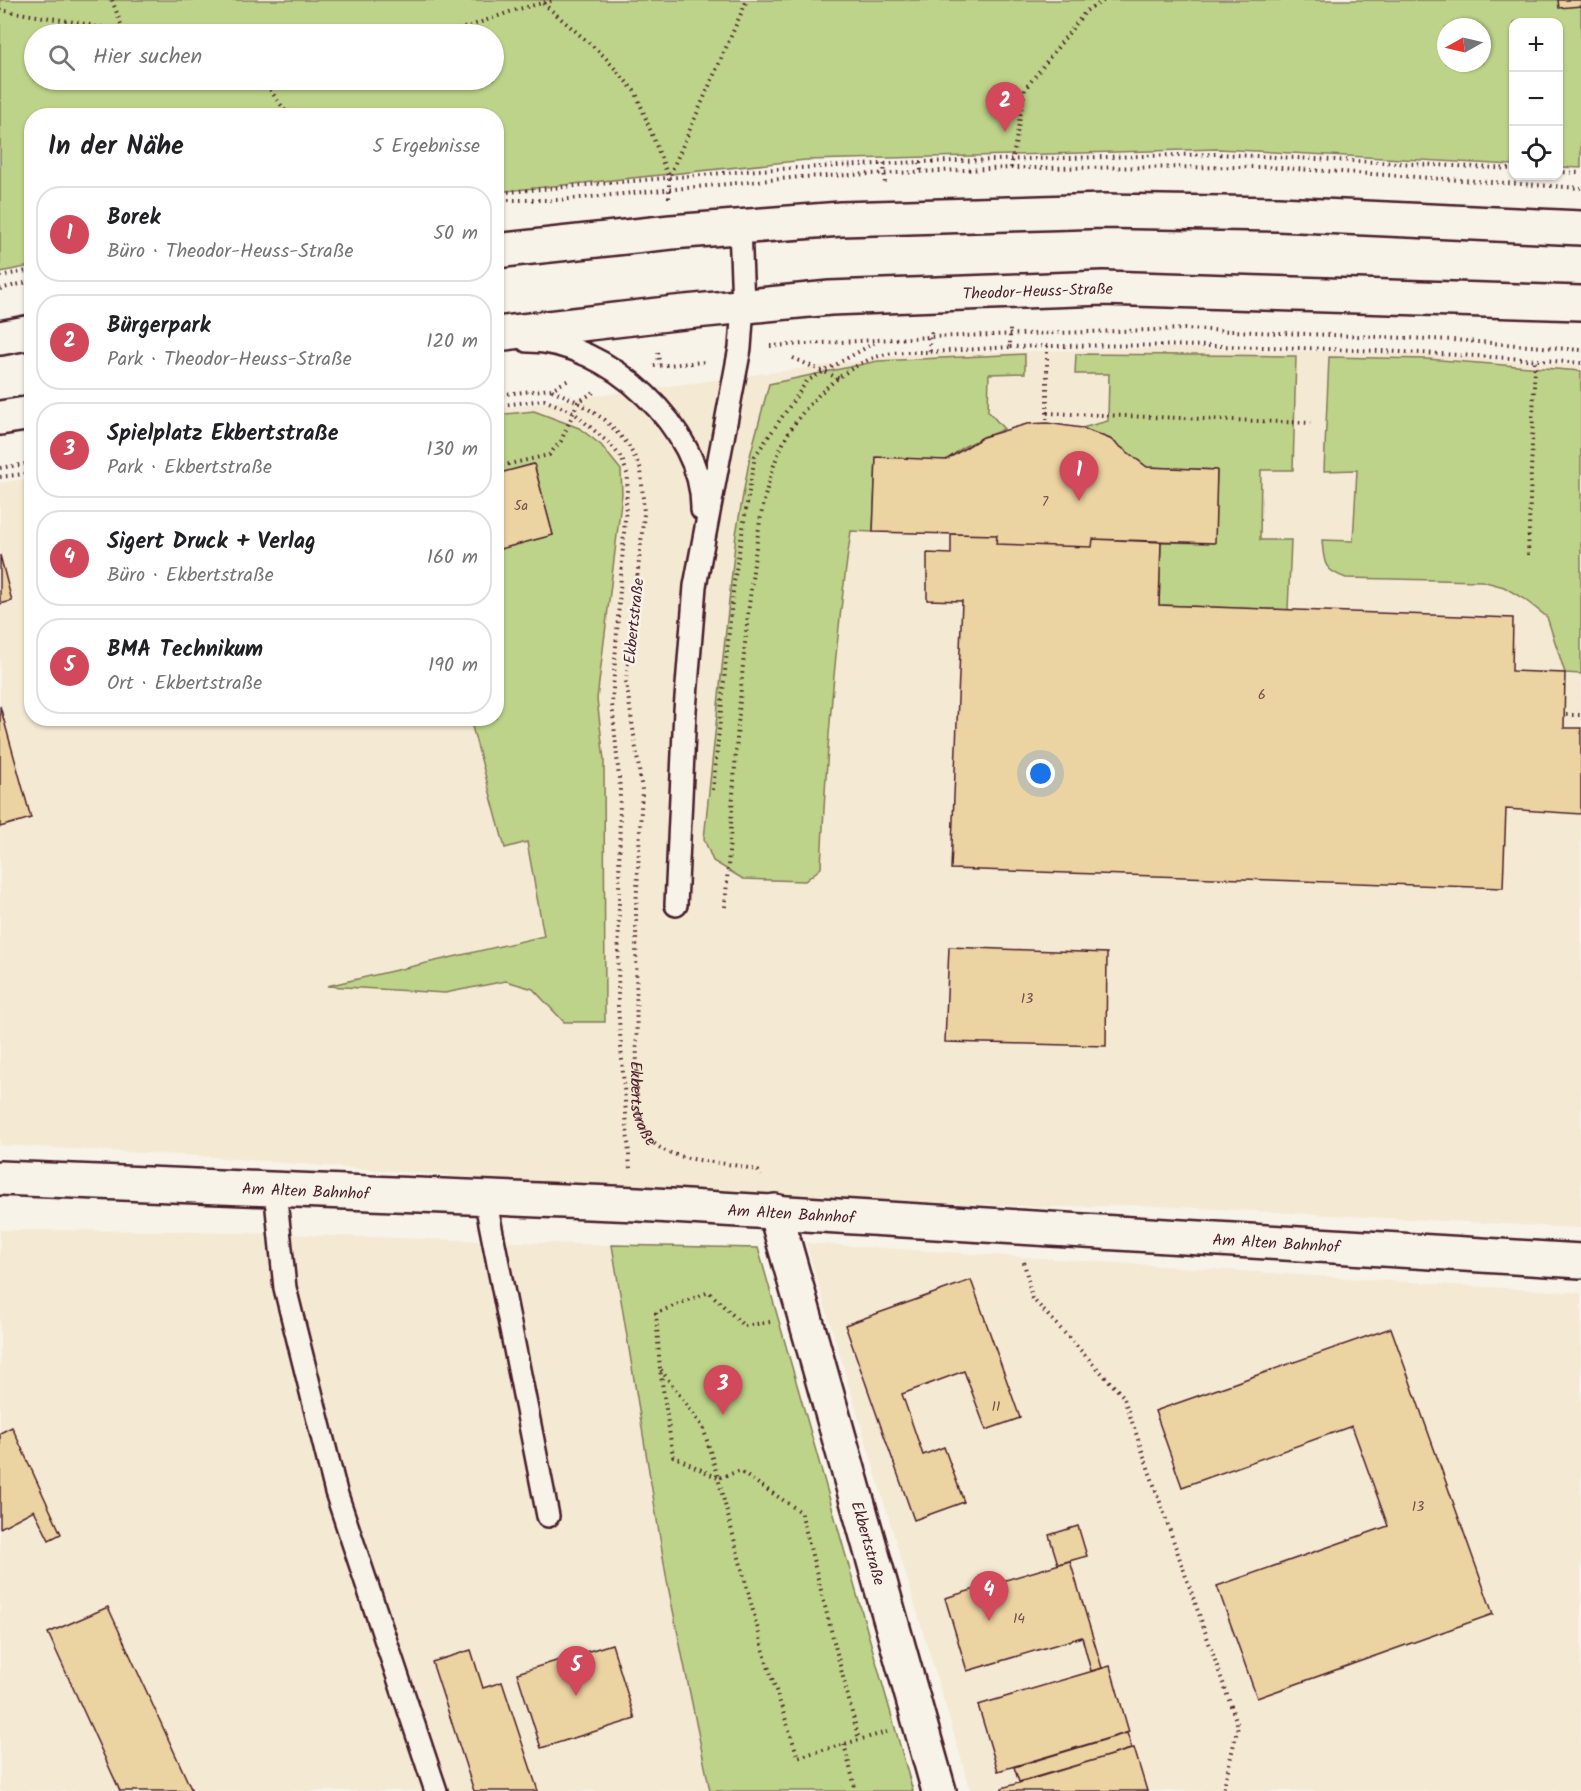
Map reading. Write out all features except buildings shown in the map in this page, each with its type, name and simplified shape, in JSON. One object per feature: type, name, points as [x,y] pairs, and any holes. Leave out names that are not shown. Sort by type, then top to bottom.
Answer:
[{"type":"main road","points":[[504,250],[841,219],[1104,211],[1278,214],[1581,228]]},
{"type":"main road","name":"Theodor-Heuss-Straße","points":[[504,333],[743,305],[899,294],[1103,288],[1581,303]]},
{"type":"main road","points":[[0,338],[24,334]]},
{"type":"main road","points":[[0,418],[24,414]]},
{"type":"main road","name":"Am Alten Bahnhof","points":[[0,1178],[630,1203],[1016,1229],[1581,1261]]},
{"type":"main road","name":"Ekbertstraße","points":[[775,1211],[939,1791]]},
{"type":"lane","points":[[695,586],[740,348],[743,305],[740,227]]},
{"type":"lane","points":[[504,341],[542,341],[581,350],[641,392],[672,424],[687,446],[697,471],[702,495],[685,710],[676,905]]},
{"type":"lane","points":[[275,1189],[285,1288],[336,1492],[436,1791]]},
{"type":"lane","points":[[484,1198],[548,1516]]},
{"type":"path","points":[[112,0],[121,24]]},
{"type":"path","points":[[478,24],[554,0]]},
{"type":"path","points":[[668,188],[669,177],[747,0]]},
{"type":"path","points":[[1011,168],[1025,89],[1086,11],[1105,0]]},
{"type":"path","points":[[543,3],[604,56],[636,93],[669,177]]},
{"type":"path","points":[[0,10],[79,24]]},
{"type":"path","points":[[270,90],[283,108]]},
{"type":"path","points":[[504,192],[669,177],[921,162],[1216,154],[1509,170]]},
{"type":"path","points":[[921,162],[921,171]]},
{"type":"path","points":[[1563,172],[1581,173]]},
{"type":"path","points":[[646,179],[647,190]]},
{"type":"path","points":[[0,276],[24,272]]},
{"type":"path","points":[[0,289],[24,283]]},
{"type":"path","points":[[1009,319],[1011,347]]},
{"type":"path","points":[[740,348],[929,337],[1185,329],[1453,340],[1581,350]]},
{"type":"path","points":[[929,337],[930,351]]},
{"type":"path","points":[[712,802],[734,582],[755,456],[807,381],[822,370],[878,341]]},
{"type":"path","points":[[1047,346],[1047,423]]},
{"type":"path","points":[[725,907],[745,647],[756,546],[774,461],[788,433],[812,401],[840,379],[876,357],[930,351],[1047,346],[1314,347],[1581,363]]},
{"type":"path","points":[[658,352],[659,364]]},
{"type":"path","points":[[793,358],[840,379]]},
{"type":"path","points":[[1528,555],[1535,360]]},
{"type":"path","points":[[651,367],[659,364],[705,362]]},
{"type":"path","points":[[504,465],[549,455],[561,441],[578,402],[600,388]]},
{"type":"path","name":"Ekbertstraße","points":[[504,394],[551,389],[578,402],[604,420],[627,443],[641,470],[644,514],[626,681],[642,790],[636,909],[637,1110],[649,1138],[672,1155],[743,1165],[758,1171],[775,1211]]},
{"type":"path","points":[[504,405],[544,400],[573,412],[612,446],[622,459],[628,476],[612,703],[620,789],[618,1006],[629,1139],[630,1203]]},
{"type":"path","points":[[1047,413],[1311,423]]},
{"type":"path","points":[[0,468],[24,464]]},
{"type":"path","points":[[0,477],[24,474]]},
{"type":"path","points":[[1566,715],[1581,715]]},
{"type":"path","points":[[1016,1229],[1032,1298],[1124,1396],[1238,1726],[1223,1791]]},
{"type":"path","points":[[804,1316],[744,1326],[709,1292],[656,1313],[660,1369],[673,1456],[718,1478],[739,1471],[801,1512],[860,1740]]},
{"type":"path","points":[[660,1369],[703,1427],[766,1660],[798,1757],[919,1722]]},
{"type":"path","points":[[843,1744],[856,1791]]},
{"type":"shaded area","points":[[1172,348],[1418,354],[1581,366],[1581,1228],[1140,1205],[1053,1207],[652,1192],[200,1156],[0,1145],[0,483],[24,479],[24,726],[504,726],[504,408],[910,354]]},
{"type":"shaded area","points":[[0,1230],[182,1231],[612,1245],[667,1581],[710,1791],[0,1791]]},
{"type":"shaded area","points":[[806,1243],[1581,1293],[1581,1791],[971,1791]]},
{"type":"green space","points":[[0,0],[1581,0],[1581,168],[1563,167],[1563,18],[1509,18],[1509,165],[1218,149],[806,160],[504,191],[504,108],[24,108],[24,267],[0,272]]},
{"type":"green space","points":[[1025,354],[1025,373],[989,374],[988,411],[1004,429],[965,446],[946,460],[876,458],[873,532],[851,531],[845,573],[832,699],[821,868],[805,881],[743,879],[713,861],[704,839],[736,534],[750,456],[769,384],[878,361]]},
{"type":"green space","points":[[1076,354],[1296,356],[1293,470],[1261,470],[1260,540],[1291,540],[1288,610],[1159,605],[1161,542],[1214,543],[1217,470],[1147,467],[1110,439],[1082,428],[1108,421],[1109,374],[1075,374]]},
{"type":"green space","points":[[1329,357],[1427,359],[1581,371],[1581,674],[1565,673],[1547,617],[1504,587],[1482,581],[1346,578],[1329,569],[1324,560],[1322,540],[1353,541],[1357,470],[1324,471]]},
{"type":"green space","points":[[534,411],[579,428],[601,445],[621,470],[622,494],[597,699],[604,760],[605,1022],[564,1022],[533,989],[506,981],[445,993],[327,986],[544,936],[527,842],[505,848],[472,726],[504,726],[504,548],[553,535],[534,464],[504,472],[504,414]]},
{"type":"green space","points":[[612,1245],[758,1248],[913,1791],[710,1791],[667,1581]]},
{"type":"place","name":"Bürgerpark","points":[[1005,132]]},
{"type":"place","name":"Borek","points":[[1079,501]]},
{"type":"place","name":"Spielplatz Ekbertstraße","points":[[723,1415]]},
{"type":"place","name":"Sigert Druck + Verlag","points":[[989,1621]]},
{"type":"place","name":"BMA Technikum","points":[[576,1696]]}]
